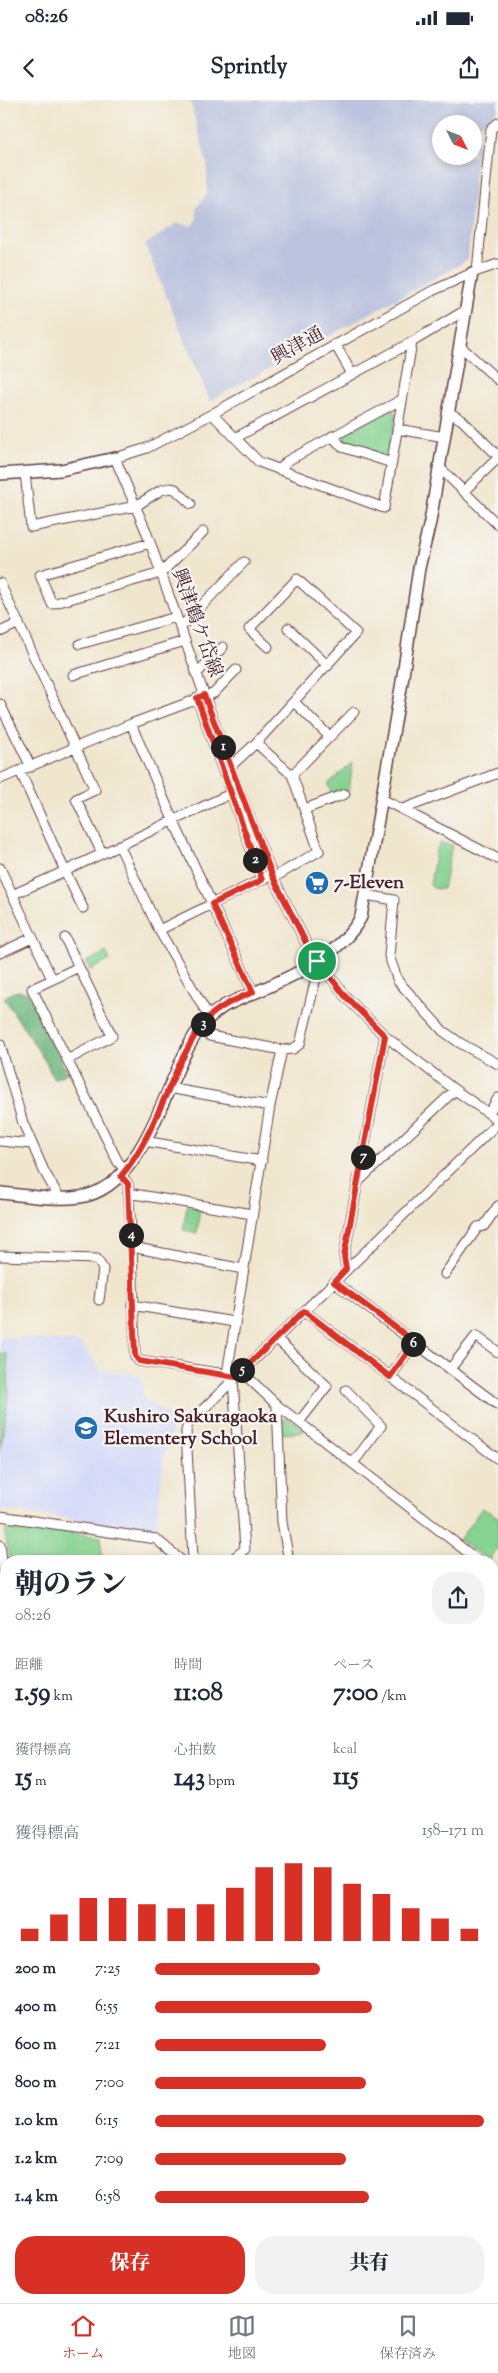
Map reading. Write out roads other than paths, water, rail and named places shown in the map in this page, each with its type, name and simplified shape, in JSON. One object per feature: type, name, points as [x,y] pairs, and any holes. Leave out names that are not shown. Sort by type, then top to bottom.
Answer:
[{"type":"street","points":[[0,1193],[80,1197],[93,1193],[124,1173],[144,1141],[168,1088],[199,1029],[209,1017],[224,1006],[317,961],[354,930],[361,917],[402,682],[419,568],[430,522],[450,412],[464,311],[474,272],[491,129],[498,123]]},
{"type":"street","name":"興津通","points":[[115,458],[147,448],[212,414],[432,291],[474,272],[498,264]]},
{"type":"street","points":[[235,438],[412,342],[464,311]]},
{"type":"street","points":[[212,414],[259,462],[384,508],[412,342]]},
{"type":"street","points":[[335,344],[352,374]]},
{"type":"street","points":[[460,346],[498,380]]},
{"type":"street","points":[[280,470],[287,461],[401,400]]},
{"type":"street","points":[[450,412],[462,420],[498,457],[464,491]]},
{"type":"street","points":[[398,429],[445,437]]},
{"type":"street","points":[[332,436],[342,447],[392,463]]},
{"type":"street","points":[[0,474],[61,470],[115,458]]},
{"type":"street","name":"興津鶴ケ岱線","points":[[115,458],[136,506],[161,573],[196,674],[201,697],[273,877],[317,961],[345,996],[385,1036],[498,1121]]},
{"type":"street","points":[[440,468],[498,525]]},
{"type":"street","points":[[25,473],[31,527],[136,506],[161,490],[170,488],[175,489],[191,504]]},
{"type":"street","points":[[150,543],[40,575],[52,604],[161,573],[203,532]]},
{"type":"street","points":[[180,628],[244,562]]},
{"type":"street","points":[[230,767],[256,743],[356,634],[298,579],[249,629],[268,647]]},
{"type":"street","points":[[0,583],[95,790],[76,800],[102,853]]},
{"type":"street","points":[[80,644],[176,617]]},
{"type":"street","points":[[0,632],[19,623]]},
{"type":"street","points":[[288,628],[328,666]]},
{"type":"street","points":[[74,674],[185,640]]},
{"type":"street","points":[[196,674],[223,648]]},
{"type":"street","points":[[0,779],[131,724],[214,693],[236,670]]},
{"type":"street","points":[[201,697],[230,794],[262,880]]},
{"type":"street","points":[[294,702],[329,736]]},
{"type":"street","points":[[0,704],[31,767]]},
{"type":"street","points":[[292,775],[354,712]]},
{"type":"street","points":[[131,724],[253,992]]},
{"type":"street","points":[[159,930],[262,880],[273,877],[319,850],[292,775],[256,743]]},
{"type":"street","points":[[20,771],[83,908]]},
{"type":"street","points":[[403,809],[498,773]]},
{"type":"street","points":[[12,895],[119,845],[174,822],[230,794]]},
{"type":"street","points":[[304,809],[345,794]]},
{"type":"street","points":[[382,799],[498,859]]},
{"type":"street","points":[[119,845],[159,930],[209,1017]]},
{"type":"street","points":[[0,868],[52,979]]},
{"type":"street","points":[[366,895],[394,900],[389,956],[398,981],[443,1031],[498,1064]]},
{"type":"street","points":[[0,953],[32,938]]},
{"type":"street","points":[[65,938],[112,1036],[69,1059]]},
{"type":"street","points":[[199,1029],[210,1036],[282,1050],[293,1050],[300,1044],[315,983],[317,961]]},
{"type":"street","points":[[79,967],[32,989],[69,1059],[128,1184],[135,1356],[139,1361],[234,1375],[299,1422],[467,1555]]},
{"type":"street","points":[[346,1269],[344,1256],[385,1036]]},
{"type":"street","points":[[0,1044],[23,1123],[58,1197]]},
{"type":"street","points":[[238,1555],[245,1549],[234,1375],[234,1322],[270,1106],[282,1050]]},
{"type":"street","points":[[168,1088],[270,1106]]},
{"type":"street","points":[[359,1181],[455,1090]]},
{"type":"street","points":[[488,1113],[498,1098]]},
{"type":"street","points":[[193,1555],[186,1431],[188,1424],[234,1375],[276,1340],[498,1121]]},
{"type":"street","points":[[144,1141],[262,1161]]},
{"type":"street","points":[[0,1142],[32,1144]]},
{"type":"street","points":[[128,1193],[252,1214]]},
{"type":"street","points":[[445,1274],[478,1228],[484,1226],[498,1206]]},
{"type":"street","points":[[132,1247],[243,1269]]},
{"type":"street","points":[[0,1256],[97,1259],[103,1269],[100,1300]]},
{"type":"street","points":[[334,1282],[498,1405]]},
{"type":"street","points":[[132,1305],[234,1322]]},
{"type":"street","points":[[304,1311],[498,1459]]},
{"type":"street","points":[[450,1369],[476,1336],[498,1352]]},
{"type":"street","points":[[276,1340],[327,1386],[299,1422]]},
{"type":"street","points":[[390,1377],[415,1342]]},
{"type":"street","points":[[346,1390],[381,1426],[352,1463]]},
{"type":"street","points":[[277,1406],[282,1522],[288,1555]]},
{"type":"street","points":[[0,1516],[156,1539],[166,1545],[176,1555]]},
{"type":"place","name":"7-Eleven","points":[[317,883]]},
{"type":"place","name":"Kushiro Sakuragaoka Elementery School","points":[[86,1428]]}]
